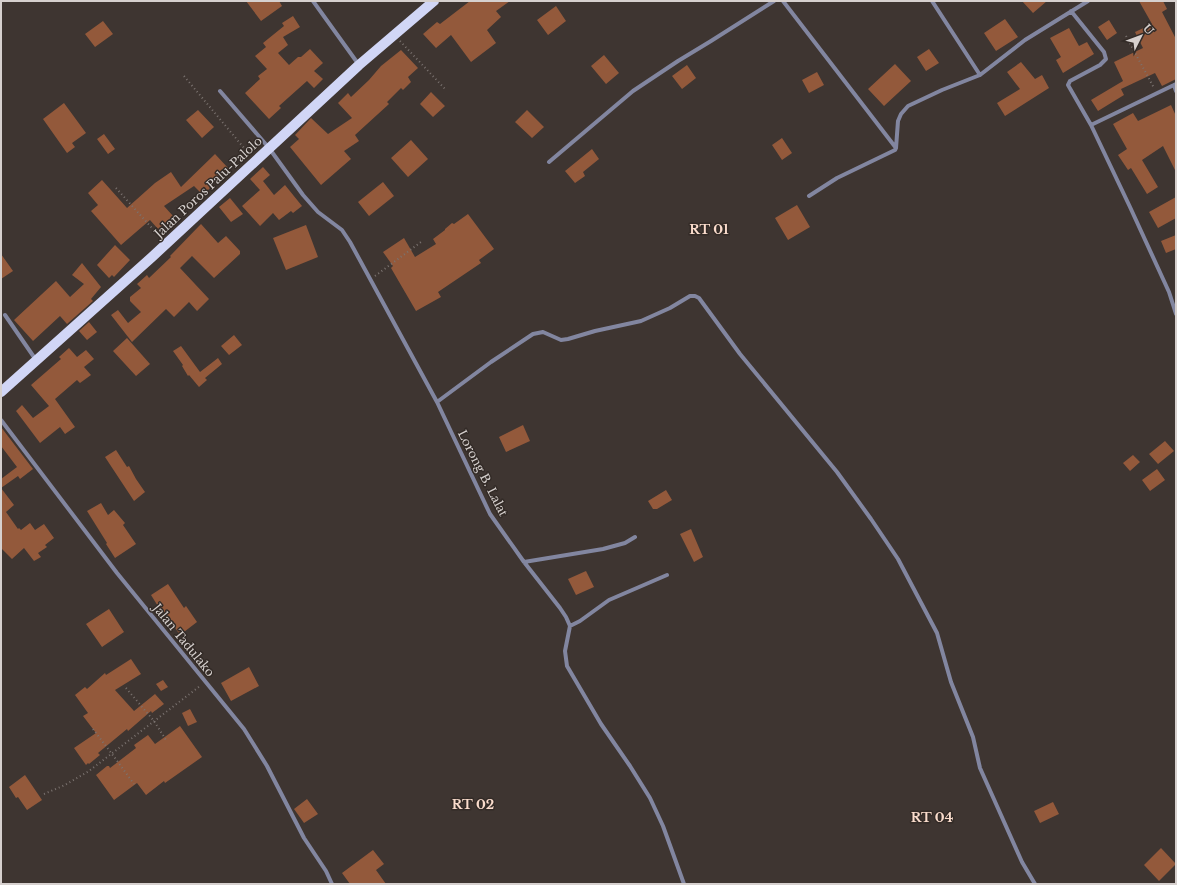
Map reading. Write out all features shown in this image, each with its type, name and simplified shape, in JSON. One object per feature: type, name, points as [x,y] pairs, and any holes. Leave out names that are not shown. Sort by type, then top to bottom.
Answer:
[{"type":"main road","name":"Jalan Poros Palu-Palolo","points":[[1,392],[167,244],[359,65],[434,1]]},
{"type":"street","points":[[313,1],[359,65]]},
{"type":"street","points":[[549,162],[633,91],[774,1]]},
{"type":"street","points":[[783,1],[896,148]]},
{"type":"street","points":[[932,1],[980,75]]},
{"type":"street","points":[[896,148],[898,121],[901,114],[908,106],[942,90],[980,75],[1026,40],[1088,1]]},
{"type":"street","points":[[1071,12],[1099,46],[1106,56],[1106,59],[1068,83],[1068,85],[1091,125],[1170,292],[1176,314]]},
{"type":"street","points":[[1091,125],[1175,84],[1176,91]]},
{"type":"street","name":"Lorong B. Lalat","points":[[220,91],[269,148],[303,195],[318,212],[342,230],[350,242],[396,324],[437,402],[490,514],[524,562],[560,608],[570,626]]},
{"type":"street","points":[[809,196],[837,178],[887,154],[896,148]]},
{"type":"street","points":[[437,402],[491,362],[533,334],[543,332],[562,340],[568,339],[595,331],[641,322],[670,308],[690,296],[699,298],[740,354],[837,472],[876,525],[898,559],[937,633],[955,693],[973,737],[980,768],[1022,862],[1034,884]]},
{"type":"street","points":[[5,315],[36,360]]},
{"type":"street","name":"Jalan Tadulako","points":[[1,420],[116,573],[244,729],[267,766],[304,838],[326,871],[332,884]]},
{"type":"street","points":[[524,562],[603,549],[625,543],[635,538]]},
{"type":"street","points":[[667,575],[609,600],[580,621],[570,626],[565,651],[567,666],[601,724],[641,782],[650,798],[663,826],[684,884]]},
{"type":"path","points":[[395,35],[446,90]]},
{"type":"path","points":[[1126,36],[1157,92]]},
{"type":"path","points":[[184,76],[255,161]]},
{"type":"path","points":[[116,188],[167,244]]},
{"type":"path","points":[[371,280],[421,242]]},
{"type":"path","points":[[44,794],[85,774],[206,682]]},
{"type":"path","points":[[126,688],[154,721],[166,740]]},
{"type":"path","points":[[93,729],[134,784]]},
{"type":"building","points":[[246,1],[279,1],[282,6],[261,21]]},
{"type":"building","points":[[470,1],[510,1],[496,11],[501,17],[487,30],[496,43],[471,62],[451,35],[436,48],[423,34],[437,22],[440,24]]},
{"type":"building","points":[[1022,1],[1047,1],[1033,13]]},
{"type":"building","points":[[1139,1],[1163,1],[1167,9],[1162,12],[1176,39],[1176,79],[1162,86],[1155,73],[1121,89],[1124,95],[1098,111],[1091,100],[1123,81],[1114,62],[1143,48],[1135,32],[1152,24]]},
{"type":"building","points":[[556,6],[566,21],[548,35],[537,20]]},
{"type":"building","points":[[293,16],[300,27],[283,37],[288,45],[278,53],[289,65],[310,49],[323,63],[314,71],[323,79],[314,88],[307,81],[279,106],[281,108],[269,119],[245,93],[260,79],[258,76],[267,69],[255,56],[266,47],[263,43],[284,26],[282,23]]},
{"type":"building","points":[[1005,19],[1018,37],[996,51],[984,33]]},
{"type":"building","points":[[1109,20],[1117,33],[1107,40],[1098,27]]},
{"type":"building","points":[[103,21],[113,34],[95,47],[85,34]]},
{"type":"building","points":[[1069,28],[1079,46],[1087,42],[1094,54],[1063,73],[1056,60],[1061,57],[1050,38]]},
{"type":"building","points":[[929,49],[939,63],[926,71],[917,57]]},
{"type":"building","points":[[401,50],[418,68],[408,77],[411,82],[403,90],[401,88],[387,102],[389,104],[355,135],[359,141],[344,151],[351,159],[321,185],[290,147],[299,139],[295,135],[311,118],[328,134],[352,118],[338,103],[348,93],[351,97],[381,66]]},
{"type":"building","points":[[604,55],[619,73],[606,84],[591,66]]},
{"type":"building","points":[[1021,62],[1035,79],[1042,75],[1049,88],[1005,116],[997,103],[1020,89],[1007,72]]},
{"type":"building","points":[[895,64],[911,81],[884,106],[868,89]]},
{"type":"building","points":[[687,65],[696,78],[682,89],[672,76]]},
{"type":"building","points":[[817,72],[824,85],[809,93],[802,80]]},
{"type":"building","points":[[431,92],[445,106],[433,117],[420,104]]},
{"type":"building","points":[[64,103],[86,133],[72,143],[75,147],[67,153],[43,119]]},
{"type":"building","points":[[1171,105],[1176,116],[1176,172],[1163,146],[1142,160],[1158,187],[1147,194],[1131,168],[1128,170],[1118,155],[1127,149],[1113,124],[1133,113],[1138,121]]},
{"type":"building","points":[[198,110],[214,127],[202,138],[186,120]]},
{"type":"building","points":[[527,110],[544,127],[532,138],[515,122]]},
{"type":"building","points":[[104,134],[115,149],[108,154],[97,139]]},
{"type":"building","points":[[782,138],[792,153],[782,160],[772,145]]},
{"type":"building","points":[[411,140],[428,159],[408,177],[391,158]]},
{"type":"building","points":[[592,149],[599,159],[583,172],[585,176],[575,183],[565,171]]},
{"type":"building","points":[[215,154],[229,169],[209,187],[210,188],[203,195],[194,186],[164,206],[173,216],[158,229],[150,220],[121,245],[91,211],[98,205],[88,193],[102,180],[127,208],[155,183],[171,172],[181,187]]},
{"type":"building","points":[[263,167],[270,175],[263,181],[274,195],[285,185],[302,206],[293,213],[291,211],[279,220],[273,213],[260,226],[242,206],[260,190],[250,179]]},
{"type":"building","points":[[383,182],[394,196],[369,216],[358,202]]},
{"type":"building","points":[[1176,197],[1176,218],[1158,228],[1149,212]]},
{"type":"building","points":[[230,198],[243,214],[231,222],[219,207]]},
{"type":"building","points":[[797,205],[810,227],[788,240],[775,218]]},
{"type":"building","points":[[468,214],[494,249],[479,260],[481,263],[438,292],[441,297],[416,311],[391,268],[393,266],[383,252],[404,238],[415,257],[436,244],[433,239],[452,223],[454,224]]},
{"type":"building","points":[[201,224],[218,243],[226,236],[240,251],[240,254],[214,278],[192,256],[180,268],[209,299],[197,311],[189,302],[174,317],[166,309],[132,342],[111,315],[118,310],[128,323],[141,312],[130,301],[130,297],[141,288],[137,284],[147,275],[149,278],[171,257],[170,256]]},
{"type":"building","points":[[306,225],[318,257],[286,270],[273,238]]},
{"type":"building","points":[[1176,235],[1176,249],[1166,253],[1161,241]]},
{"type":"building","points":[[115,245],[130,260],[114,277],[112,275],[109,278],[97,265]]},
{"type":"building","points":[[1,254],[13,271],[1,279]]},
{"type":"building","points":[[82,263],[101,287],[91,299],[93,301],[67,324],[60,316],[33,341],[14,320],[56,281],[70,297],[84,284],[72,275]]},
{"type":"building","points":[[89,322],[97,332],[87,340],[79,331]]},
{"type":"building","points":[[234,335],[242,345],[229,355],[221,346]]},
{"type":"building","points":[[127,338],[150,364],[136,376],[113,351]]},
{"type":"building","points":[[181,346],[200,372],[218,358],[222,364],[205,378],[207,380],[199,387],[189,375],[188,376],[182,366],[183,365],[173,351]]},
{"type":"building","points":[[69,348],[77,357],[86,350],[94,359],[84,367],[91,375],[80,383],[77,380],[55,399],[75,427],[65,434],[60,427],[40,443],[16,411],[22,405],[33,418],[49,406],[31,385],[61,359],[59,357]]},
{"type":"building","points":[[523,425],[530,441],[506,452],[499,437]]},
{"type":"building","points":[[1,427],[33,469],[20,479],[18,476],[1,488],[1,479],[17,467],[1,446]]},
{"type":"building","points":[[1165,441],[1174,451],[1158,464],[1149,454]]},
{"type":"building","points":[[116,450],[127,467],[129,466],[145,492],[134,501],[105,457]]},
{"type":"building","points":[[1133,455],[1140,462],[1130,471],[1123,463]]},
{"type":"building","points":[[1157,469],[1165,480],[1150,491],[1142,480]]},
{"type":"building","points":[[1,488],[14,505],[6,512],[18,529],[19,528],[21,530],[30,523],[35,530],[44,524],[54,538],[45,545],[47,547],[38,553],[41,557],[34,561],[24,548],[12,559],[1,548]]},
{"type":"building","points":[[666,490],[672,500],[657,509],[653,509],[648,501]]},
{"type":"building","points":[[101,503],[108,515],[114,510],[125,523],[123,525],[136,544],[115,558],[87,511]]},
{"type":"building","points":[[691,529],[703,557],[694,562],[680,534]]},
{"type":"building","points":[[586,571],[594,587],[576,595],[568,579]]},
{"type":"building","points":[[168,584],[184,608],[186,606],[197,622],[180,635],[163,610],[161,611],[151,595]]},
{"type":"building","points":[[109,609],[124,632],[102,647],[86,624]]},
{"type":"building","points":[[131,659],[141,674],[115,690],[134,711],[155,694],[164,704],[152,713],[151,711],[128,731],[127,729],[98,753],[100,755],[86,765],[74,748],[96,733],[83,716],[88,713],[75,695],[85,687],[87,689],[105,673],[106,675]]},
{"type":"building","points":[[249,667],[259,686],[231,701],[221,683]]},
{"type":"building","points":[[163,680],[168,687],[161,691],[156,684]]},
{"type":"building","points":[[190,709],[197,722],[188,726],[182,713]]},
{"type":"building","points":[[180,726],[202,757],[165,783],[164,781],[146,795],[137,783],[114,800],[96,775],[107,766],[110,768],[136,748],[134,745],[148,735],[155,744]]},
{"type":"building","points":[[25,775],[42,800],[27,810],[18,797],[16,798],[9,787]]},
{"type":"building","points":[[307,799],[318,814],[304,823],[294,809]]},
{"type":"building","points":[[1053,802],[1059,814],[1040,823],[1034,811]]},
{"type":"building","points":[[1161,848],[1176,864],[1159,881],[1144,865]]},
{"type":"building","points":[[373,850],[384,864],[376,870],[386,884],[350,884],[342,873]]},
{"type":"district","name":"RT 01","points":[[709,229]]},
{"type":"district","name":"RT 02","points":[[473,804]]},
{"type":"district","name":"RT 04","points":[[932,817]]}]
